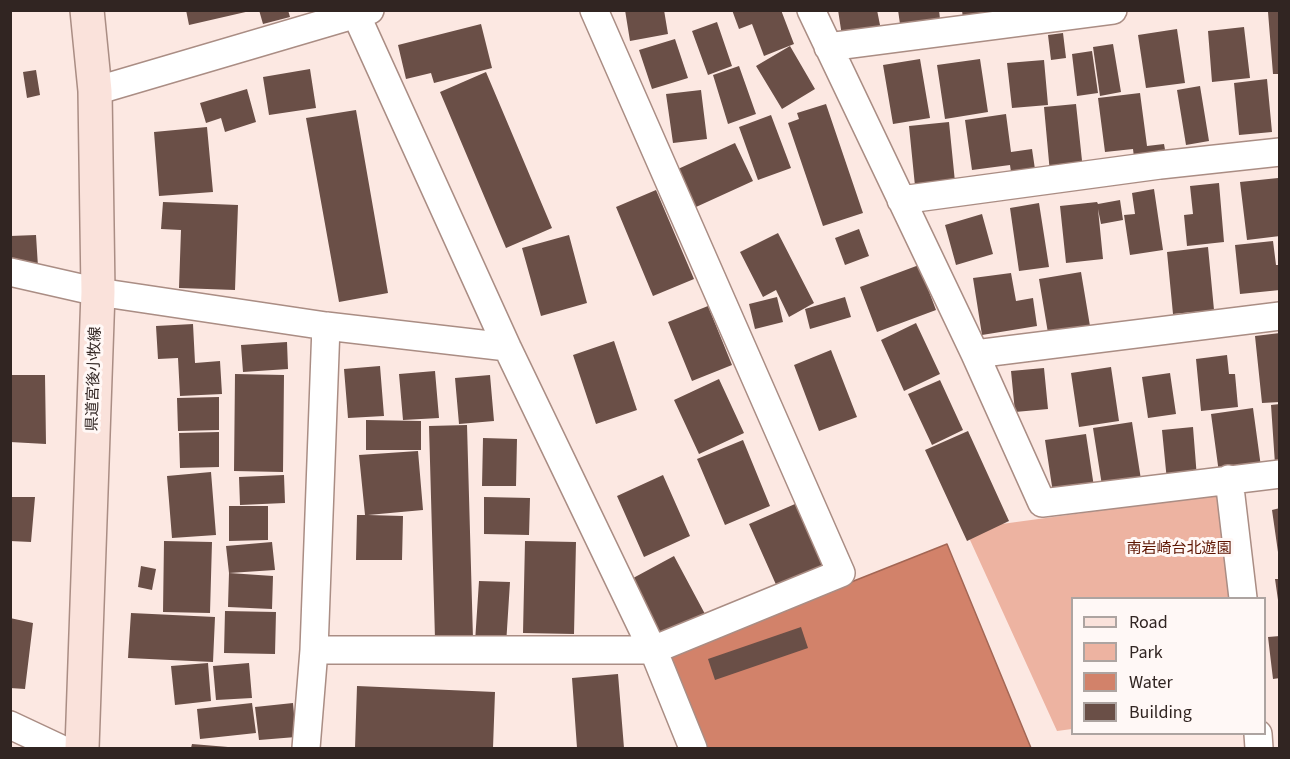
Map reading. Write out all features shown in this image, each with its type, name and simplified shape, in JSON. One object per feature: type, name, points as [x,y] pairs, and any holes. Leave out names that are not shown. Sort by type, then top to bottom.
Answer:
[{"type":"main road","name":"県道宮後小牧線","points":[[82,748],[98,292],[95,91],[87,10]]},
{"type":"street","points":[[314,650],[653,650],[841,573],[594,10]]},
{"type":"street","points":[[811,10],[975,354],[1042,503],[1280,474]]},
{"type":"street","points":[[828,47],[1113,10]]},
{"type":"street","points":[[95,91],[360,12],[507,346],[653,650],[693,748]]},
{"type":"street","points":[[901,200],[1160,165],[1280,152]]},
{"type":"street","points":[[10,272],[98,292],[326,326],[507,346]]},
{"type":"street","points":[[975,354],[1280,316]]},
{"type":"street","points":[[306,748],[314,650],[326,326]]},
{"type":"street","points":[[1229,479],[1243,597]]},
{"type":"street","points":[[10,724],[59,748]]},
{"type":"green space","name":"南岩崎台北遊園","points":[[1222,494],[1233,597],[1071,597],[1071,729],[1057,731],[965,529]]},
{"type":"water","points":[[947,544],[1031,748],[696,748],[657,659]]},
{"type":"building","points":[[186,10],[250,10],[250,11],[189,25]]},
{"type":"building","points":[[259,10],[288,10],[290,17],[263,24]]},
{"type":"building","points":[[625,10],[664,10],[668,34],[630,41]]},
{"type":"building","points":[[732,10],[781,10],[794,44],[764,56],[752,24],[739,29]]},
{"type":"building","points":[[838,10],[877,10],[881,30],[842,36]]},
{"type":"building","points":[[898,10],[939,10],[940,19],[900,24]]},
{"type":"building","points":[[962,10],[1000,10],[1001,13],[963,19]]},
{"type":"building","points":[[1280,11],[1280,74],[1273,74],[1268,12]]},
{"type":"building","points":[[717,22],[732,66],[708,75],[692,31]]},
{"type":"building","points":[[481,24],[492,68],[434,83],[431,73],[406,79],[398,45]]},
{"type":"building","points":[[1244,27],[1250,78],[1212,82],[1208,31]]},
{"type":"building","points":[[1177,29],[1185,83],[1146,88],[1138,35]]},
{"type":"building","points":[[1063,33],[1066,58],[1051,60],[1048,35]]},
{"type":"building","points":[[675,39],[688,78],[652,89],[639,50]]},
{"type":"building","points":[[1113,44],[1121,92],[1100,96],[1093,47]]},
{"type":"building","points":[[790,46],[815,89],[782,109],[756,66]]},
{"type":"building","points":[[1092,51],[1098,93],[1077,96],[1072,54]]},
{"type":"building","points":[[920,59],[930,118],[893,124],[883,65]]},
{"type":"building","points":[[980,59],[988,112],[945,119],[937,65]]},
{"type":"building","points":[[1044,60],[1048,105],[1012,108],[1007,63]]},
{"type":"building","points":[[739,66],[756,114],[728,124],[713,75]]},
{"type":"building","points":[[310,69],[316,108],[269,115],[263,77]]},
{"type":"building","points":[[36,70],[40,95],[27,98],[23,72]]},
{"type":"building","points":[[486,72],[552,228],[506,248],[440,92]]},
{"type":"building","points":[[1267,79],[1272,132],[1239,135],[1234,83]]},
{"type":"building","points":[[1200,86],[1209,141],[1186,145],[1177,90]]},
{"type":"building","points":[[247,89],[256,122],[225,132],[221,118],[206,123],[200,103]]},
{"type":"building","points":[[701,90],[707,139],[673,143],[666,94]]},
{"type":"building","points":[[1140,93],[1147,146],[1164,144],[1167,161],[1135,166],[1133,149],[1105,152],[1098,98]]},
{"type":"building","points":[[826,104],[863,213],[823,226],[788,123],[799,119],[797,113]]},
{"type":"building","points":[[1076,104],[1083,170],[1050,173],[1044,107]]},
{"type":"building","points":[[356,110],[388,293],[339,302],[306,118]]},
{"type":"building","points":[[1006,114],[1011,152],[1032,149],[1036,176],[1012,179],[1010,165],[972,170],[965,120]]},
{"type":"building","points":[[771,115],[791,168],[758,180],[739,127]]},
{"type":"building","points":[[949,122],[955,182],[915,186],[909,126]]},
{"type":"building","points":[[207,127],[213,192],[159,196],[154,132]]},
{"type":"building","points":[[735,143],[753,181],[696,207],[678,169]]},
{"type":"building","points":[[1278,178],[1280,236],[1247,240],[1240,182]]},
{"type":"building","points":[[1219,183],[1224,242],[1187,246],[1184,215],[1193,214],[1190,186]]},
{"type":"building","points":[[1154,189],[1163,250],[1130,255],[1124,215],[1135,214],[1132,193]]},
{"type":"building","points":[[656,190],[694,279],[653,296],[616,207]]},
{"type":"building","points":[[1120,200],[1123,220],[1101,224],[1098,209],[1103,259],[1066,263],[1060,206]]},
{"type":"building","points":[[163,202],[238,205],[235,290],[179,288],[181,230],[161,229]]},
{"type":"building","points":[[1039,203],[1049,267],[1019,271],[1010,208]]},
{"type":"building","points":[[982,214],[993,254],[956,265],[945,225]]},
{"type":"building","points":[[859,229],[869,256],[845,265],[835,238]]},
{"type":"building","points":[[778,233],[814,303],[789,317],[776,290],[763,297],[740,252]]},
{"type":"building","points":[[36,235],[38,267],[10,269],[10,236]]},
{"type":"building","points":[[569,235],[587,303],[541,316],[522,248]]},
{"type":"building","points":[[1273,241],[1276,265],[1280,265],[1280,290],[1240,294],[1235,245]]},
{"type":"building","points":[[1208,247],[1214,310],[1173,314],[1167,252]]},
{"type":"building","points":[[919,265],[936,310],[877,332],[860,287]]},
{"type":"building","points":[[1081,272],[1090,326],[1048,333],[1039,279]]},
{"type":"building","points":[[1011,273],[1016,301],[1033,298],[1037,326],[982,335],[973,278]]},
{"type":"building","points":[[777,297],[783,322],[755,329],[749,304]]},
{"type":"building","points":[[845,297],[851,317],[810,329],[805,309]]},
{"type":"building","points":[[708,306],[732,365],[692,381],[668,322]]},
{"type":"building","points":[[916,323],[940,374],[904,391],[881,340]]},
{"type":"building","points":[[193,324],[195,363],[220,361],[222,394],[180,396],[178,358],[158,359],[156,326]]},
{"type":"building","points":[[1280,333],[1280,402],[1262,403],[1255,336]]},
{"type":"building","points":[[614,341],[637,410],[596,424],[573,355]]},
{"type":"building","points":[[287,342],[288,369],[243,372],[241,345]]},
{"type":"building","points":[[831,350],[857,417],[819,431],[794,365]]},
{"type":"building","points":[[1227,355],[1229,374],[1235,374],[1238,407],[1201,411],[1196,359]]},
{"type":"building","points":[[380,366],[384,416],[348,418],[344,369]]},
{"type":"building","points":[[1111,367],[1119,421],[1079,427],[1071,373]]},
{"type":"building","points":[[1044,368],[1048,409],[1015,412],[1011,371]]},
{"type":"building","points":[[435,371],[439,418],[403,420],[399,374]]},
{"type":"building","points":[[1170,373],[1176,414],[1148,418],[1142,377]]},
{"type":"building","points":[[235,374],[284,375],[283,472],[234,471]]},
{"type":"building","points":[[10,375],[45,375],[46,444],[10,442]]},
{"type":"building","points":[[490,375],[494,421],[459,424],[455,378]]},
{"type":"building","points":[[719,379],[744,433],[699,454],[674,400]]},
{"type":"building","points":[[940,380],[963,430],[932,445],[908,394]]},
{"type":"building","points":[[219,397],[219,430],[178,431],[177,398]]},
{"type":"building","points":[[1280,404],[1280,464],[1275,464],[1271,405]]},
{"type":"building","points":[[1253,408],[1261,467],[1219,473],[1211,414]]},
{"type":"building","points":[[366,420],[421,421],[421,450],[366,450]]},
{"type":"building","points":[[1132,422],[1142,486],[1103,492],[1093,428]]},
{"type":"building","points":[[467,425],[473,639],[435,639],[429,426]]},
{"type":"building","points":[[1193,427],[1197,478],[1167,481],[1162,430]]},
{"type":"building","points":[[968,431],[1009,521],[967,541],[925,450]]},
{"type":"building","points":[[219,432],[219,467],[180,468],[179,433]]},
{"type":"building","points":[[1086,434],[1094,487],[1053,493],[1045,440]]},
{"type":"building","points":[[483,438],[517,439],[516,486],[482,486]]},
{"type":"building","points":[[743,440],[770,506],[725,525],[697,459]]},
{"type":"building","points":[[418,451],[423,510],[368,515],[403,516],[402,560],[356,560],[357,515],[365,515],[359,455]]},
{"type":"building","points":[[211,472],[216,535],[172,538],[167,476]]},
{"type":"building","points":[[284,475],[285,503],[240,505],[239,477]]},
{"type":"building","points":[[663,475],[690,536],[644,557],[617,496]]},
{"type":"building","points":[[10,497],[35,497],[31,542],[10,541]]},
{"type":"building","points":[[484,497],[530,498],[529,535],[484,534]]},
{"type":"building","points":[[795,504],[824,569],[778,589],[749,524]]},
{"type":"building","points":[[229,506],[268,506],[268,540],[229,541]]},
{"type":"building","points":[[1280,508],[1280,552],[1278,552],[1272,510]]},
{"type":"building","points":[[164,541],[212,542],[210,613],[163,612]]},
{"type":"building","points":[[525,541],[576,542],[574,634],[523,633]]},
{"type":"building","points":[[272,542],[275,570],[229,573],[226,546]]},
{"type":"building","points":[[674,556],[705,614],[655,641],[624,583]]},
{"type":"building","points":[[141,566],[156,569],[152,590],[138,587]]},
{"type":"building","points":[[229,573],[273,576],[272,609],[228,607]]},
{"type":"building","points":[[1275,579],[1280,579],[1280,600],[1278,600]]},
{"type":"building","points":[[479,581],[510,582],[506,645],[475,642]]},
{"type":"building","points":[[225,611],[276,612],[275,654],[224,653]]},
{"type":"building","points":[[131,613],[215,617],[213,662],[128,658]]},
{"type":"building","points":[[10,618],[33,623],[25,689],[10,688]]},
{"type":"building","points":[[801,627],[808,648],[715,680],[708,659]]},
{"type":"building","points":[[1280,636],[1280,678],[1273,679],[1268,637]]},
{"type":"building","points":[[208,663],[211,701],[175,705],[171,666]]},
{"type":"building","points":[[249,663],[252,698],[216,700],[213,666]]},
{"type":"building","points":[[618,674],[624,748],[577,748],[572,678]]},
{"type":"building","points":[[357,686],[495,692],[493,748],[355,748]]},
{"type":"building","points":[[252,703],[256,733],[200,739],[197,709]]},
{"type":"building","points":[[293,703],[296,737],[259,740],[255,707]]},
{"type":"building","points":[[192,744],[228,747],[228,748],[191,748]]}]
